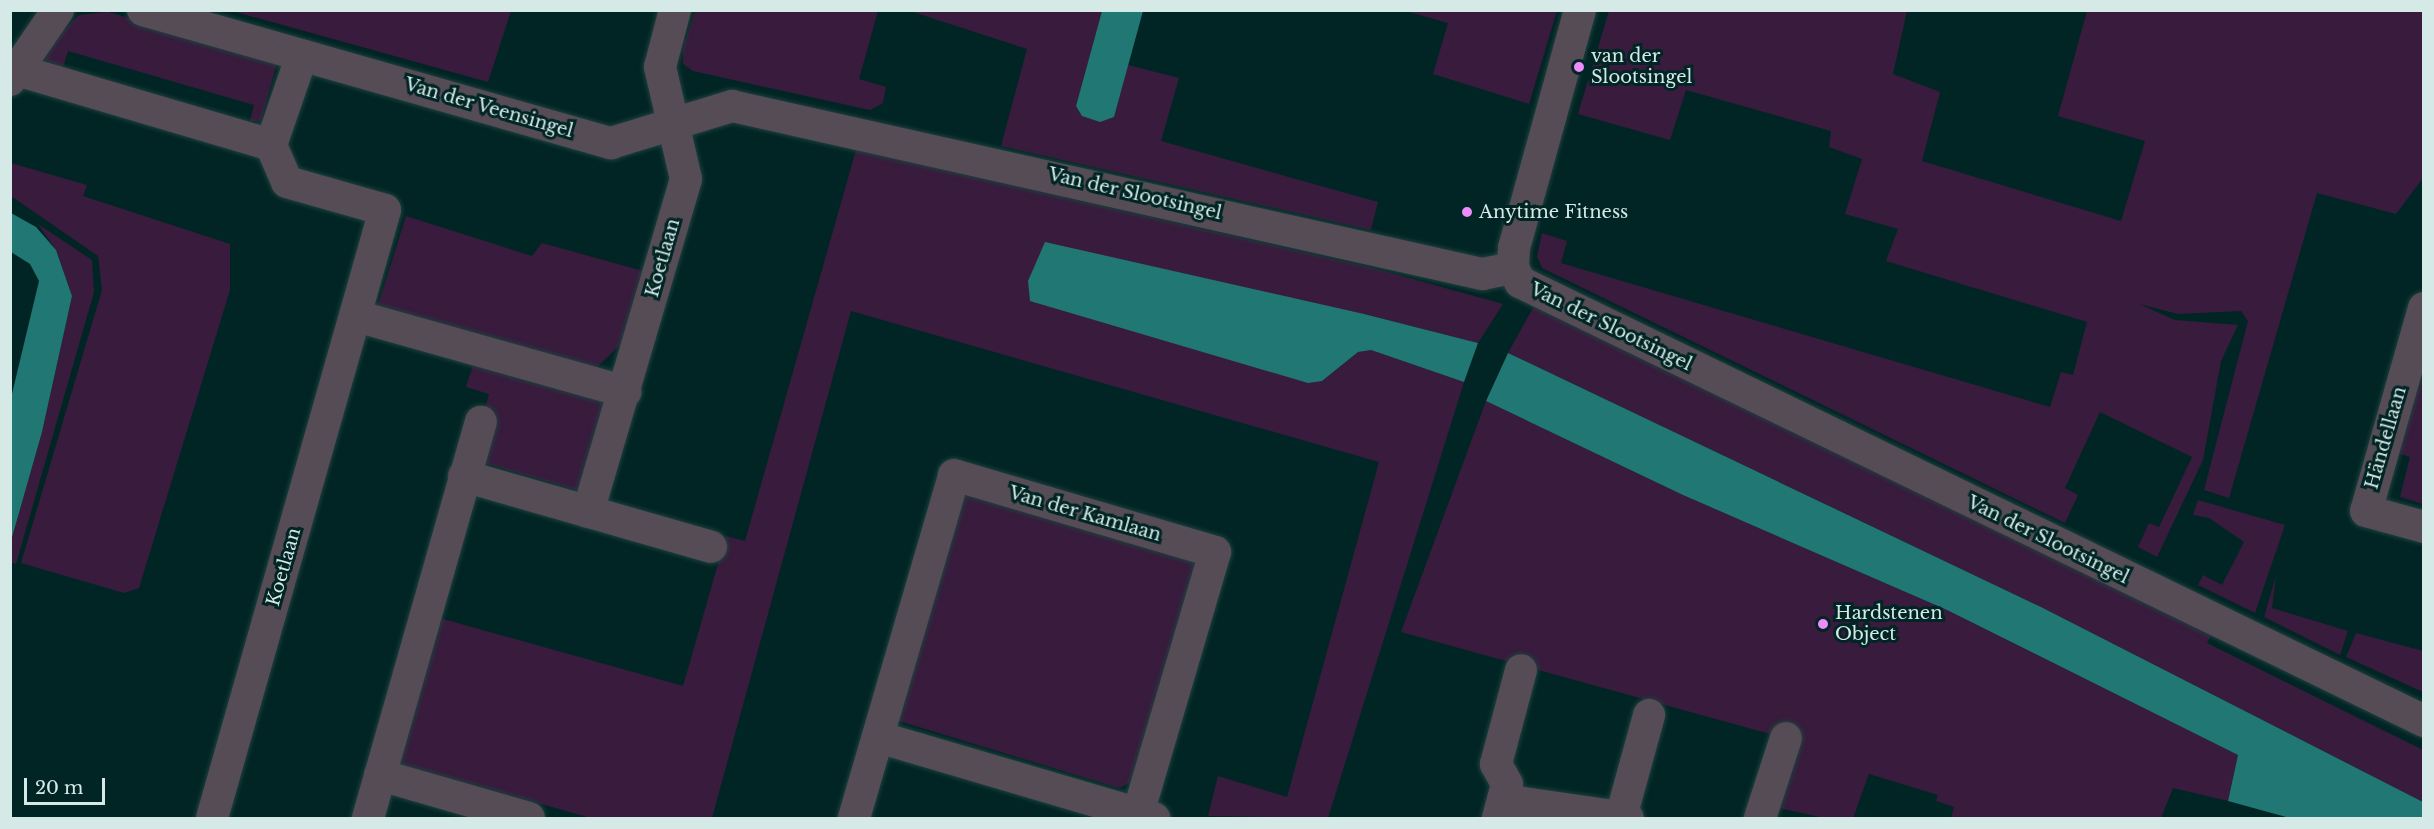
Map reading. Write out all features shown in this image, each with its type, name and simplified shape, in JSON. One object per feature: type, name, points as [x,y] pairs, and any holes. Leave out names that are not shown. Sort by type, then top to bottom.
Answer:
[{"type":"street","points":[[58,10],[12,73],[271,145],[302,55]]},
{"type":"street","name":"Van der Veensingel","points":[[143,10],[611,143],[676,123]]},
{"type":"street","name":"Koetlaan","points":[[588,512],[626,392],[686,179],[676,123],[660,67],[675,10]]},
{"type":"street","points":[[1513,268],[1514,248],[1580,10]]},
{"type":"street","name":"Van der Slootsingel","points":[[676,123],[732,106],[1482,274],[1513,268],[1532,289],[2424,721]]},
{"type":"street","name":"Koetlaan","points":[[212,819],[385,210],[287,182],[271,145]]},
{"type":"street","name":"Händellaan","points":[[2424,308],[2366,510],[2424,527]]},
{"type":"street","points":[[356,316],[626,392]]},
{"type":"street","points":[[368,819],[481,422]]},
{"type":"street","name":"Van der Kamlaan","points":[[854,819],[954,475],[1215,552],[1146,816],[878,737]]},
{"type":"street","points":[[464,476],[711,547]]},
{"type":"street","points":[[1521,670],[1496,764],[1507,784],[1500,809],[1624,818],[1648,715]]},
{"type":"street","points":[[1760,819],[1786,738]]},
{"type":"street","points":[[380,775],[529,819]]},
{"type":"shaded area","points":[[511,10],[488,82],[232,11]]},
{"type":"shaded area","points":[[695,11],[878,11],[859,79],[886,87],[883,103],[870,110],[693,71],[683,64],[683,48]]},
{"type":"shaded area","points":[[910,11],[1102,11],[1076,106],[1114,117],[1128,65],[1179,78],[1161,141],[1378,202],[1371,230],[1001,146],[1027,49]]},
{"type":"shaded area","points":[[1406,11],[1557,11],[1529,104],[1433,74],[1448,23]]},
{"type":"shaded area","points":[[1609,11],[1907,11],[1893,74],[1940,92],[1922,161],[2121,221],[2145,141],[2058,116],[2087,11],[2423,11],[2423,178],[2396,214],[2317,193],[2229,498],[2204,490],[2248,321],[2241,311],[2178,314],[2139,304],[2175,320],[2238,325],[2221,361],[2203,460],[2157,557],[2138,547],[2149,523],[2159,527],[2192,457],[2100,412],[2065,488],[2078,495],[2065,523],[1542,268],[1537,256],[1542,233],[1567,241],[1561,263],[2050,407],[2061,372],[2073,375],[2087,322],[1886,261],[1898,229],[1845,214],[1862,159],[1829,147],[1831,131],[1686,90],[1670,140],[1578,114]]},
{"type":"shaded area","points":[[108,12],[278,59],[261,121],[250,121],[254,105],[68,51],[63,67],[45,61],[43,51],[79,15]]},
{"type":"shaded area","points":[[856,150],[1373,268],[1503,304],[1478,343],[1364,314],[1322,381],[1358,352],[1371,350],[1464,382],[1328,818],[1208,816],[1218,776],[1287,797],[1379,462],[851,311],[712,818],[591,818],[389,761],[429,615],[683,686],[726,536],[745,541]]},
{"type":"shaded area","points":[[11,163],[87,185],[83,196],[230,244],[230,290],[139,588],[124,593],[21,563],[102,290],[98,256],[11,196]]},
{"type":"shaded area","points":[[406,216],[532,256],[542,243],[643,271],[623,342],[595,369],[378,305]]},
{"type":"shaded area","points":[[38,224],[92,260],[94,292],[16,564],[11,562],[11,541],[42,432],[72,296],[56,250]]},
{"type":"shaded area","points":[[1534,306],[2212,633],[2207,643],[2423,750],[2423,802],[2041,607],[1508,353]]},
{"type":"shaded area","points":[[475,359],[618,395],[579,491],[471,459],[489,394],[466,387]]},
{"type":"shaded area","points":[[2421,370],[2424,372],[2423,504],[2400,497],[2410,457],[2397,453]]},
{"type":"shaded area","points":[[1486,401],[1683,495],[1947,610],[2238,755],[2228,801],[2173,788],[2161,818],[1951,818],[1954,807],[1936,801],[1938,795],[1869,774],[1853,818],[1824,818],[1775,807],[1792,740],[1401,632]]},
{"type":"shaded area","points":[[963,487],[1197,558],[1132,782],[1119,788],[899,721]]},
{"type":"shaded area","points":[[2198,500],[2285,525],[2255,613],[2198,585],[2203,575],[2222,585],[2244,542],[2209,518],[2193,515]]},
{"type":"shaded area","points":[[2276,576],[2272,608],[2348,631],[2340,655],[2264,617]]},
{"type":"shaded area","points":[[2356,633],[2423,651],[2423,692],[2346,657]]},
{"type":"water","points":[[1102,11],[1143,11],[1114,117],[1100,122],[1082,116],[1076,106]]},
{"type":"water","points":[[11,213],[36,227],[56,250],[72,296],[42,432],[11,541],[11,398],[39,281],[30,264],[11,252]]},
{"type":"water","points":[[1045,242],[1364,314],[1478,343],[1464,382],[1371,350],[1358,352],[1322,381],[1308,383],[1030,301],[1028,281]]},
{"type":"water","points":[[1508,353],[2041,607],[2423,802],[2423,818],[2290,818],[2228,801],[2238,755],[1947,610],[1683,495],[1486,401]]},
{"type":"place","name":"van der Slootsingel","points":[[1579,67]]},
{"type":"place","name":"Anytime Fitness","points":[[1467,212]]},
{"type":"place","name":"Hardstenen Object","points":[[1823,624]]}]
